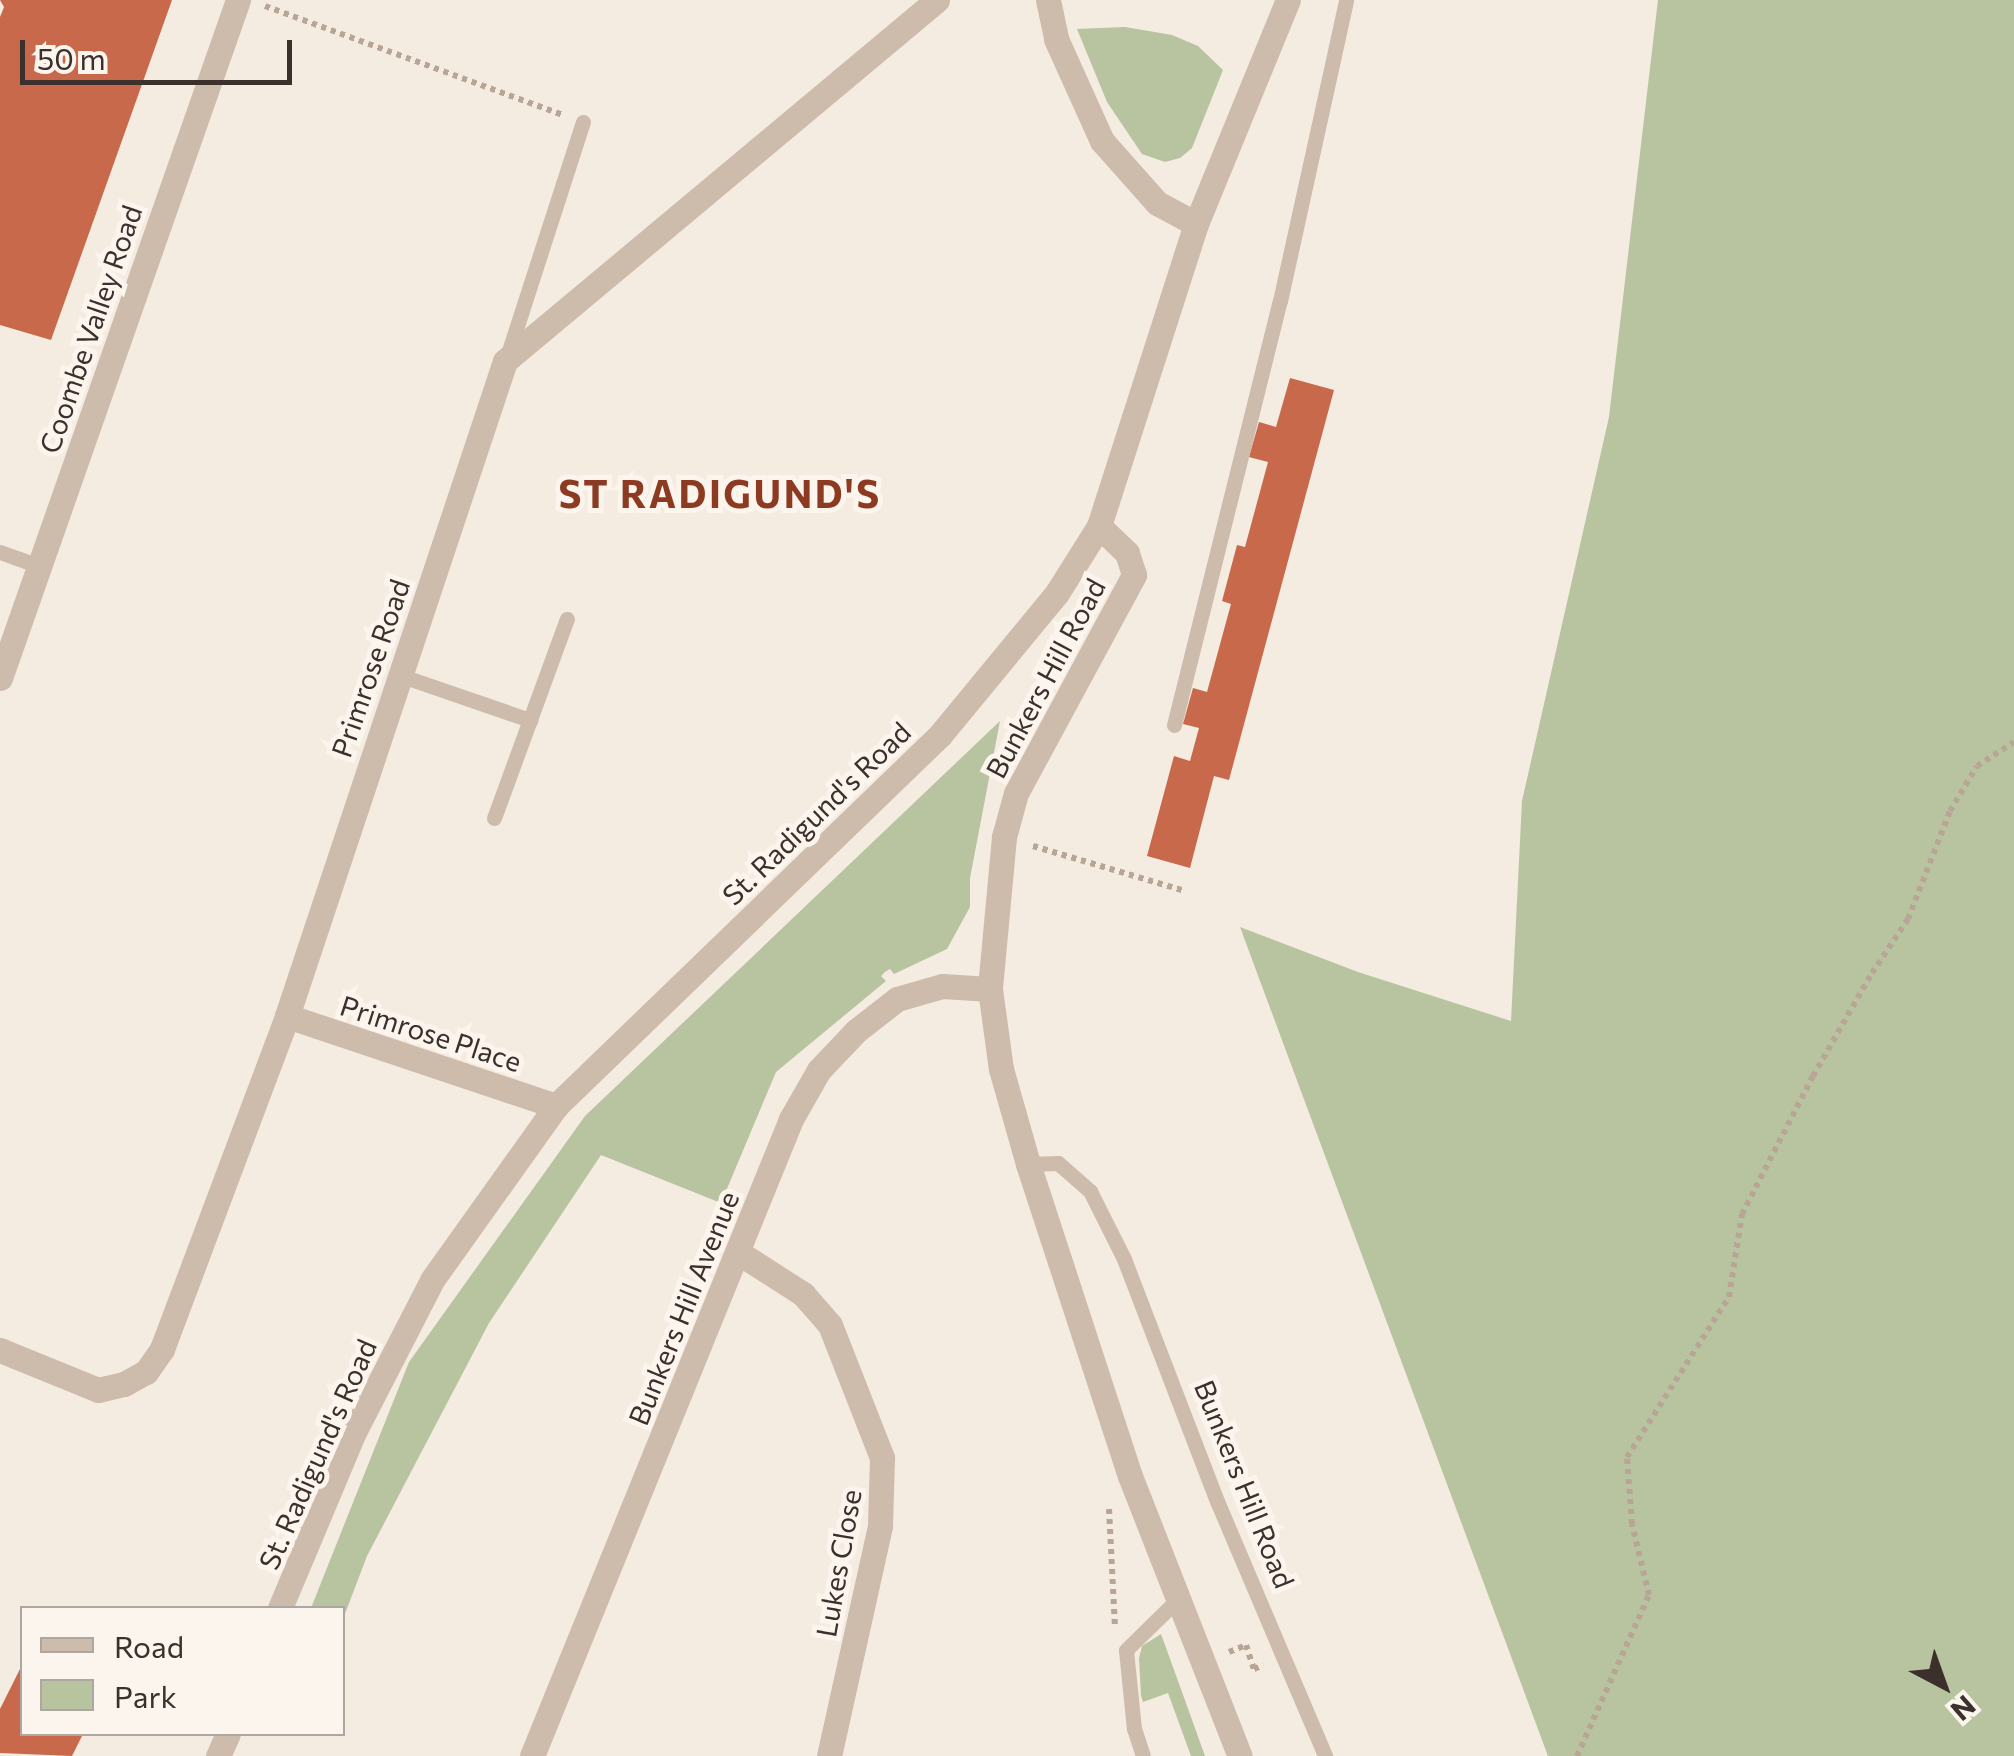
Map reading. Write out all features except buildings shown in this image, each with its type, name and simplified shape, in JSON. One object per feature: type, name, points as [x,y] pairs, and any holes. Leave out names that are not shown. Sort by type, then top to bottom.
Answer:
[{"type":"street","name":"Coombe Valley Road","points":[[0,678],[238,0]]},
{"type":"street","points":[[506,361],[937,0]]},
{"type":"street","points":[[1048,0],[1056,39],[1102,142],[1157,203],[1196,224]]},
{"type":"street","name":"St. Radigund's Road","points":[[281,1606],[353,1434],[432,1280],[556,1106],[940,735],[1058,593],[1100,526],[1196,224],[1288,0]]},
{"type":"street","name":"Primrose Road","points":[[0,1350],[98,1390],[124,1384],[146,1372],[162,1348],[287,1016],[506,361]]},
{"type":"street","name":"Bunkers Hill Road","points":[[1100,526],[1128,553],[1134,575],[1016,793],[1004,837],[990,989],[1000,1069],[1028,1164],[1130,1476],[1240,1756]]},
{"type":"street","name":"Bunkers Hill Avenue","points":[[532,1756],[739,1254],[790,1118],[819,1070],[856,1031],[897,999],[942,986],[990,989]]},
{"type":"street","name":"Primrose Place","points":[[287,1016],[556,1106]]},
{"type":"street","name":"Lukes Close","points":[[739,1254],[803,1294],[830,1325],[882,1458],[880,1526],[829,1756]]},
{"type":"lane","points":[[1174,724],[1280,301],[1346,0]]},
{"type":"lane","points":[[506,361],[583,122]]},
{"type":"lane","points":[[0,552],[38,566]]},
{"type":"lane","points":[[494,818],[566,620]]},
{"type":"lane","points":[[399,675],[530,720]]},
{"type":"lane","name":"Bunkers Hill Road","points":[[1028,1164],[1058,1163],[1090,1191],[1124,1259],[1326,1756]]},
{"type":"lane","points":[[1142,1756],[1134,1728],[1126,1650],[1178,1600]]},
{"type":"path","points":[[250,0],[583,122]]},
{"type":"path","points":[[1577,1756],[1650,1594],[1632,1524],[1627,1456],[1730,1298],[1742,1214],[1813,1076],[1908,919],[1950,811],[1977,766],[2014,742]]},
{"type":"path","points":[[1004,837],[1185,891]]},
{"type":"path","points":[[1126,1650],[1116,1633],[1109,1497],[1130,1476]]},
{"type":"path","points":[[1203,1663],[1246,1645],[1254,1668],[1283,1656]]},
{"type":"green space","points":[[1658,0],[2014,0],[2014,1756],[1548,1756],[1240,927],[1358,972],[1511,1021],[1522,801],[1609,417]]},
{"type":"green space","points":[[1125,27],[1172,35],[1198,46],[1223,70],[1192,148],[1180,158],[1165,162],[1142,154],[1107,102],[1077,29]]},
{"type":"green space","points":[[1000,721],[970,878],[970,907],[947,949],[894,974],[890,969],[885,972],[881,976],[886,981],[776,1072],[721,1203],[601,1155],[489,1323],[367,1556],[345,1614],[345,1606],[312,1606],[409,1362],[585,1116]]},
{"type":"green space","points":[[1161,1634],[1205,1756],[1191,1756],[1168,1693],[1143,1702],[1139,1658],[1142,1646]]},
{"type":"district","name":"ST RADIGUND'S","points":[[720,493]]}]
